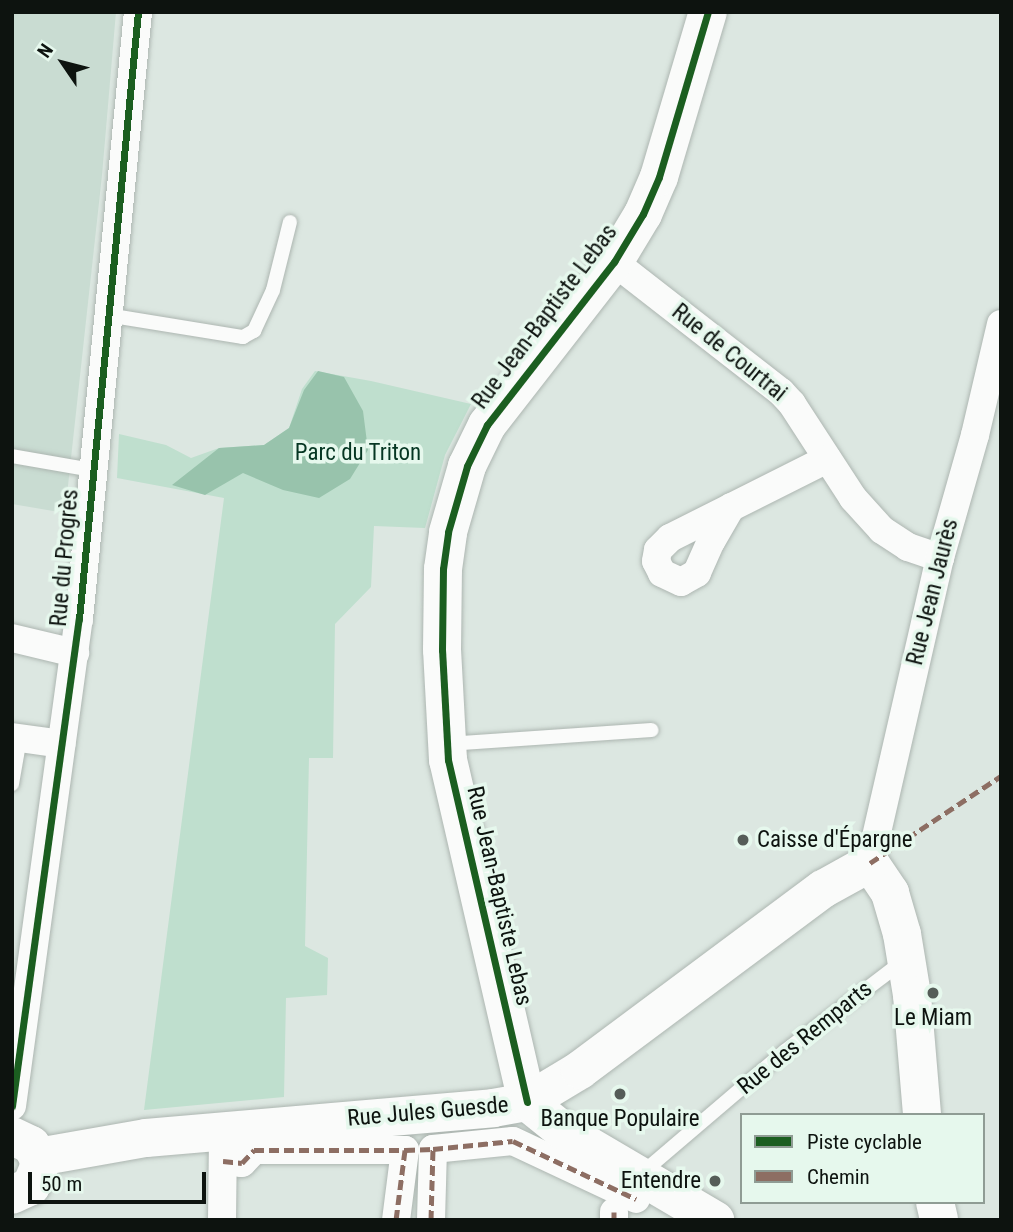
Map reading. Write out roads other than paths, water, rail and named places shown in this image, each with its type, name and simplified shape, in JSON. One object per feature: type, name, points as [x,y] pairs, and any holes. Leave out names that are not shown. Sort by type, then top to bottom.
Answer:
[{"type":"main road","name":"Rue Jean-Baptiste Lebas","points":[[527,1102],[446,744],[442,684],[443,569],[448,532],[461,482],[487,425],[614,262],[635,231],[656,186],[705,13]]},
{"type":"main road","points":[[870,863],[890,893],[906,958],[922,1113]]},
{"type":"main road","name":"Rue Jules Guesde","points":[[13,1195],[23,1192],[35,1182],[39,1172],[25,1146],[146,1138],[223,1145],[527,1102],[580,1070],[823,889],[870,863]]},
{"type":"main road","points":[[527,1102],[562,1130],[626,1201],[715,1220]]},
{"type":"street","name":"Rue du Progrès","points":[[12,1105],[75,653],[138,12]]},
{"type":"street","name":"Rue de Courtrai","points":[[614,262],[780,392],[792,404],[853,498],[882,530],[908,547],[940,558]]},
{"type":"street","name":"Rue Jean Jaurès","points":[[870,863],[940,558],[975,435],[1001,324]]},
{"type":"street","points":[[731,507],[827,459]]},
{"type":"street","points":[[12,638],[75,653]]},
{"type":"street","points":[[16,738],[62,744]]},
{"type":"street","points":[[223,1145],[242,1163],[254,1150],[419,1149],[513,1141],[626,1201]]},
{"type":"street","points":[[222,1220],[223,1145]]},
{"type":"street","points":[[396,1220],[419,1149]]},
{"type":"street","points":[[419,1149],[431,1220]]},
{"type":"street","points":[[12,1205],[13,1195]]},
{"type":"lane","points":[[107,315],[243,337],[254,331],[273,290],[290,222]]},
{"type":"lane","points":[[12,456],[92,470]]},
{"type":"lane","points":[[446,744],[652,730]]},
{"type":"lane","points":[[12,784],[16,738]]},
{"type":"lane","name":"Rue des Remparts","points":[[626,1201],[785,1051],[906,958]]},
{"type":"place","name":"Caisse d'Épargne","points":[[743,840]]},
{"type":"place","name":"Le Miam","points":[[933,993]]},
{"type":"place","name":"Banque Populaire","points":[[620,1094]]},
{"type":"place","name":"Entendre","points":[[715,1181]]},
{"type":"park label","name":"Parc du Triton","points":[[358,453]]}]
